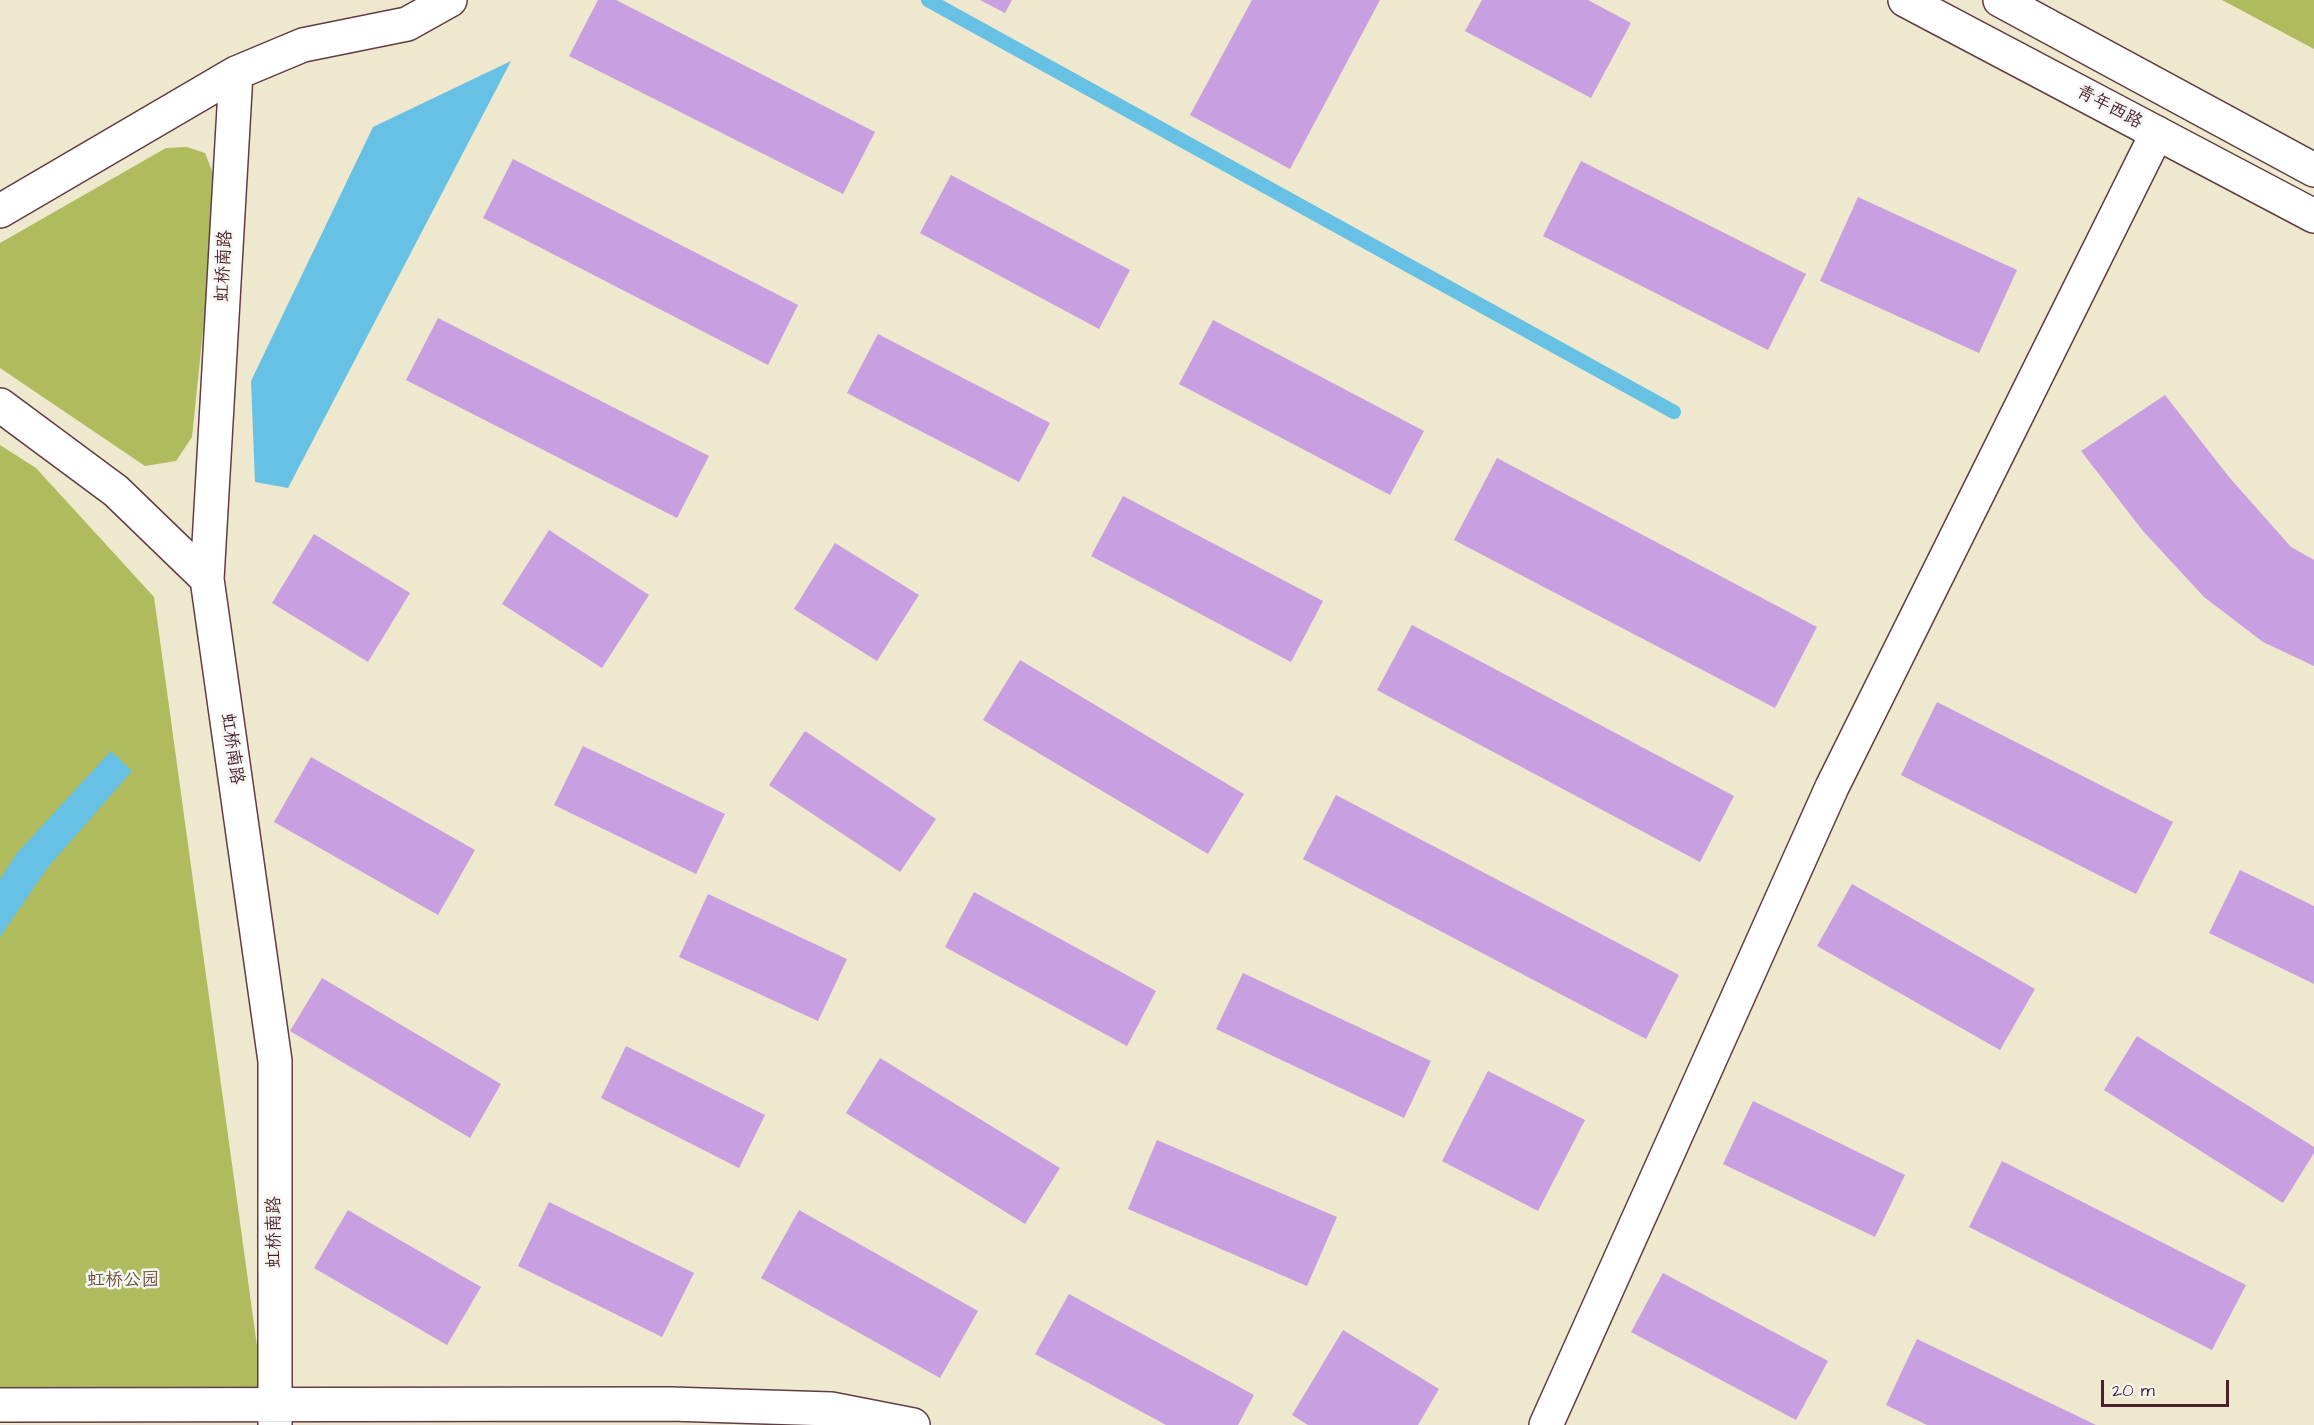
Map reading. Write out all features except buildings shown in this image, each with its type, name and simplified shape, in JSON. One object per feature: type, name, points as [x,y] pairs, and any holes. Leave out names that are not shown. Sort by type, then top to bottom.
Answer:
[{"type":"street","points":[[0,211],[236,73],[303,45],[407,24],[450,0]]},
{"type":"street","name":"青年西路","points":[[1905,0],[2314,216]]},
{"type":"street","points":[[2000,0],[2314,170]]},
{"type":"street","name":"虹桥南路","points":[[236,73],[207,579],[275,1061],[275,1414]]},
{"type":"street","points":[[1546,1425],[1832,788],[2157,133]]},
{"type":"street","points":[[0,405],[116,491],[207,579]]},
{"type":"street","points":[[0,1406],[275,1414],[670,1404],[820,1408],[913,1425]]},
{"type":"green space","points":[[2222,0],[2314,0],[2314,49]]},
{"type":"green space","points":[[187,147],[205,153],[218,186],[192,437],[176,461],[145,466],[0,368],[0,243],[166,148]]},
{"type":"green space","name":"虹桥公园","points":[[0,445],[36,468],[154,597],[264,1397],[0,1419]]},
{"type":"water","points":[[511,61],[288,488],[255,482],[251,381],[373,127]]},
{"type":"water","points":[[111,751],[132,771],[49,866],[0,937],[0,879],[17,853]]},
{"type":"waterway","points":[[928,0],[1674,412]]}]
